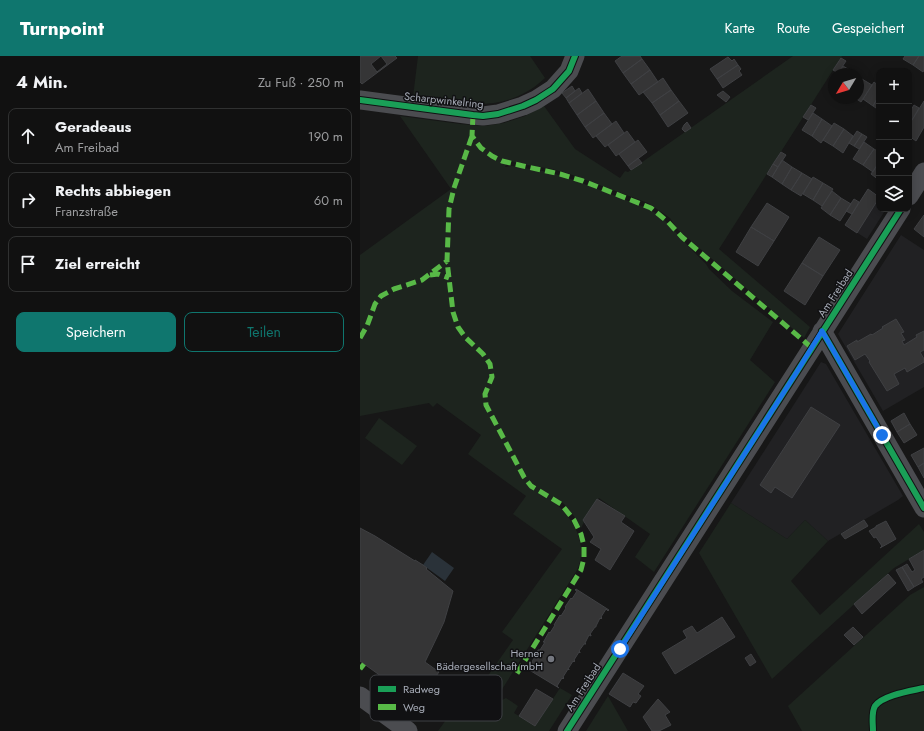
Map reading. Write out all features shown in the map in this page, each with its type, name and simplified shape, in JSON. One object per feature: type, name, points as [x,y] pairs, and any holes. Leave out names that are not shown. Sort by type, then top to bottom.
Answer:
[{"type":"street","name":"Scharpwinkelring","points":[[360,100],[473,115],[483,116],[498,114],[523,106],[553,89],[569,71],[574,56]]},
{"type":"street","points":[[912,191],[924,172]]},
{"type":"street","name":"Am Freibad","points":[[567,731],[898,212]]},
{"type":"street","points":[[822,331],[921,497]]},
{"type":"street","points":[[360,696],[370,703]]},
{"type":"street","points":[[394,721],[408,731]]},
{"type":"shaded area","points":[[418,56],[530,56],[545,78],[530,90],[514,98],[498,102],[465,104],[413,97]]},
{"type":"shaded area","points":[[793,56],[842,56],[834,68],[828,68],[828,78],[719,249],[810,327],[804,338],[677,229],[670,218],[648,203],[567,173],[520,164],[508,160],[505,167],[512,166],[549,172],[571,179],[642,206],[662,217],[709,269],[732,291],[773,322],[750,360],[775,382],[654,572],[635,557],[650,534],[599,498],[583,520],[584,522],[581,528],[565,505],[558,499],[554,502],[561,508],[577,532],[580,541],[580,560],[577,570],[502,689],[502,675],[488,675],[513,640],[502,632],[562,549],[513,514],[526,496],[468,454],[481,435],[437,403],[433,407],[429,403],[360,416],[360,255],[451,189],[400,116],[484,126],[504,123],[525,116],[544,106],[575,149],[620,178],[625,171],[628,172]]},
{"type":"shaded area","points":[[868,189],[876,195],[876,212],[884,212],[867,239],[845,225]]},
{"type":"shaded area","points":[[901,235],[924,250],[924,387],[883,411],[838,334]]},
{"type":"shaded area","points":[[821,362],[826,364],[903,496],[828,541],[805,520],[787,539],[731,503]]},
{"type":"shaded area","points":[[379,418],[417,446],[402,465],[365,438]]},
{"type":"shaded area","points":[[731,503],[787,539],[805,520],[828,541],[791,581],[820,615],[919,524],[924,532],[924,550],[894,568],[772,679],[699,553]]},
{"type":"shaded area","points":[[432,552],[454,568],[445,581],[423,565]]},
{"type":"shaded area","points":[[924,587],[924,731],[802,731],[788,706],[910,595]]},
{"type":"shaded area","points":[[560,688],[572,695],[549,731],[438,731],[445,721],[502,721],[502,700],[506,698],[518,706],[514,713],[535,726]]},
{"type":"shaded area","points":[[608,696],[628,731],[586,731]]},
{"type":"building","points":[[360,56],[381,56],[395,56],[397,58],[362,84],[360,82]],"holes":[[[381,56],[387,64],[377,72],[371,64]]]},
{"type":"building","points":[[622,56],[640,56],[642,59],[623,73],[615,61]]},
{"type":"building","points":[[905,56],[919,56],[913,65],[903,59]]},
{"type":"building","points":[[919,56],[924,56],[923,72],[913,65]]},
{"type":"building","points":[[728,57],[732,61],[734,59],[738,65],[717,79],[710,69]]},
{"type":"building","points":[[841,58],[846,61],[841,68],[834,68]]},
{"type":"building","points":[[642,59],[650,70],[631,84],[623,73]]},
{"type":"building","points":[[738,65],[741,69],[739,71],[742,75],[723,88],[717,79]]},
{"type":"building","points":[[650,70],[658,82],[639,95],[631,84]]},
{"type":"building","points":[[663,78],[671,90],[652,103],[643,92]]},
{"type":"building","points":[[864,80],[872,85],[864,97]]},
{"type":"building","points":[[874,82],[876,84],[876,100],[873,106],[864,100]]},
{"type":"building","points":[[572,86],[575,91],[566,98],[562,93]]},
{"type":"building","points":[[579,88],[582,93],[569,103],[566,98]]},
{"type":"building","points":[[588,89],[596,101],[577,115],[569,103]]},
{"type":"building","points":[[671,90],[679,101],[660,115],[652,103]]},
{"type":"building","points":[[723,91],[730,97],[726,102],[717,95]]},
{"type":"building","points":[[876,100],[876,108],[873,106]]},
{"type":"building","points":[[596,101],[604,113],[585,127],[577,115]]},
{"type":"building","points":[[679,101],[688,113],[668,127],[660,115]]},
{"type":"building","points":[[924,101],[924,127],[916,141],[912,138],[912,120]]},
{"type":"building","points":[[811,105],[816,108],[808,120],[803,117]]},
{"type":"building","points":[[914,105],[919,108],[912,120],[912,108]]},
{"type":"building","points":[[604,113],[612,124],[593,138],[585,127]]},
{"type":"building","points":[[813,113],[822,119],[812,136],[802,130]]},
{"type":"building","points":[[822,119],[832,126],[821,143],[812,136]]},
{"type":"building","points":[[616,121],[624,133],[605,147],[596,136]]},
{"type":"building","points":[[687,122],[691,128],[685,132],[682,129]]},
{"type":"building","points":[[834,123],[844,129],[833,146],[823,140]]},
{"type":"building","points":[[844,129],[853,136],[843,153],[833,146]]},
{"type":"building","points":[[627,131],[635,142],[616,156],[608,145]]},
{"type":"building","points":[[857,131],[862,134],[854,146],[849,143]]},
{"type":"building","points":[[862,134],[867,137],[859,149],[854,146]]},
{"type":"building","points":[[638,140],[647,152],[628,166],[619,154]]},
{"type":"building","points":[[864,142],[874,149],[863,165],[853,159]]},
{"type":"building","points":[[874,149],[876,150],[876,167],[873,172],[863,165]]},
{"type":"building","points":[[781,152],[786,155],[778,167],[773,164]]},
{"type":"building","points":[[638,158],[642,163],[631,170],[628,166]]},
{"type":"building","points":[[782,160],[792,167],[782,184],[772,177]]},
{"type":"building","points":[[773,164],[778,167],[772,177],[767,174]]},
{"type":"building","points":[[876,166],[876,178],[871,174]]},
{"type":"building","points":[[792,167],[802,173],[791,190],[782,184]]},
{"type":"building","points":[[802,173],[812,179],[801,196],[791,190]]},
{"type":"building","points":[[813,177],[823,183],[813,200],[803,194]]},
{"type":"building","points":[[823,183],[833,189],[822,206],[813,200]]},
{"type":"building","points":[[868,189],[876,195],[876,203],[857,233],[845,225]]},
{"type":"building","points":[[832,191],[841,198],[830,215],[821,208]]},
{"type":"building","points":[[841,198],[851,204],[840,221],[830,215]]},
{"type":"building","points":[[854,199],[859,202],[852,214],[846,211]]},
{"type":"building","points":[[767,203],[789,217],[774,241],[751,227]]},
{"type":"building","points":[[924,215],[924,237],[914,229]]},
{"type":"building","points":[[751,227],[774,241],[758,266],[736,252]]},
{"type":"building","points":[[819,237],[840,250],[823,276],[802,263]]},
{"type":"building","points":[[802,263],[823,276],[805,305],[784,291]]},
{"type":"building","points":[[896,319],[904,332],[901,333],[905,340],[902,341],[904,345],[917,337],[916,335],[924,331],[924,350],[920,352],[924,362],[907,372],[905,368],[894,374],[899,384],[887,391],[865,354],[855,360],[847,346],[857,340],[857,342],[871,334],[872,335]]},
{"type":"building","points":[[811,407],[840,425],[792,498],[775,487],[771,493],[760,485]]},
{"type":"building","points":[[904,413],[910,424],[897,432],[891,421]]},
{"type":"building","points":[[910,424],[917,435],[904,443],[897,432]]},
{"type":"building","points":[[924,448],[924,463],[918,467],[911,455]]},
{"type":"building","points":[[924,463],[924,478],[918,467]]},
{"type":"building","points":[[597,499],[625,516],[621,522],[634,531],[610,570],[595,560],[601,549],[590,542],[594,537],[583,520]]},
{"type":"building","points":[[864,520],[868,526],[845,539],[841,534]]},
{"type":"building","points":[[886,521],[896,539],[880,548],[882,546],[876,537],[874,538],[869,531]]},
{"type":"building","points":[[360,528],[423,565],[453,591],[444,622],[425,662],[439,672],[437,675],[379,675],[360,661]]},
{"type":"building","points":[[924,550],[924,577],[921,579],[923,582],[914,587],[902,567],[907,564],[912,572],[915,570],[909,559]]},
{"type":"building","points":[[902,567],[914,587],[908,591],[896,570]]},
{"type":"building","points":[[888,574],[896,583],[862,614],[854,604]]},
{"type":"building","points":[[576,589],[609,610],[608,611],[606,609],[601,617],[602,618],[600,618],[596,627],[590,634],[591,636],[589,635],[585,643],[586,644],[584,644],[579,651],[580,653],[579,652],[574,660],[575,661],[573,661],[563,677],[564,678],[562,678],[557,686],[559,688],[526,668],[527,666],[529,668],[538,650],[540,650],[545,642],[543,642],[549,632],[550,633],[560,615],[561,616],[566,608],[565,607],[577,591],[575,590]]},
{"type":"building","points":[[722,617],[735,637],[675,674],[662,653],[687,638],[683,631],[692,626],[697,633]]},
{"type":"building","points":[[853,627],[863,637],[854,645],[844,635]]},
{"type":"building","points":[[751,654],[756,662],[750,666],[745,658]]},
{"type":"building","points":[[623,673],[644,686],[638,694],[641,696],[636,703],[633,702],[630,707],[609,694]]},
{"type":"building","points":[[536,689],[553,699],[535,726],[519,716]]},
{"type":"building","points":[[658,699],[670,712],[665,715],[671,725],[659,731],[652,731],[643,717]]},
{"type":"marked path","points":[[473,115],[472,136],[481,148],[492,156],[502,161],[560,174],[583,181],[651,208],[668,222],[682,237],[812,348]]},
{"type":"marked path","points":[[472,136],[454,188],[449,209],[447,261],[453,312],[458,327],[465,337],[483,354],[490,364],[492,377],[485,394],[486,405],[524,477],[531,486],[561,504],[574,520],[581,534],[584,546],[584,558],[581,570],[516,675]]},
{"type":"marked path","points":[[360,338],[367,326],[375,304],[381,296],[394,289],[422,280],[447,261]]},
{"type":"marked path","points":[[430,275],[438,274],[449,278]]},
{"type":"marked path","points":[[360,669],[364,664]]},
{"type":"cycle path","points":[[360,100],[473,115],[483,116],[498,114],[523,106],[553,89],[569,71],[575,56]]},
{"type":"cycle path","points":[[567,731],[899,212]]},
{"type":"cycle path","points":[[822,331],[924,508]]},
{"type":"cycle path","points":[[873,731],[873,712],[875,706],[879,702],[891,696],[924,688]]},
{"type":"place","name":"Herner Bädergesellschaft mbH","points":[[551,659]]},
{"type":"route","points":[[620,649],[822,331],[882,435]]}]
